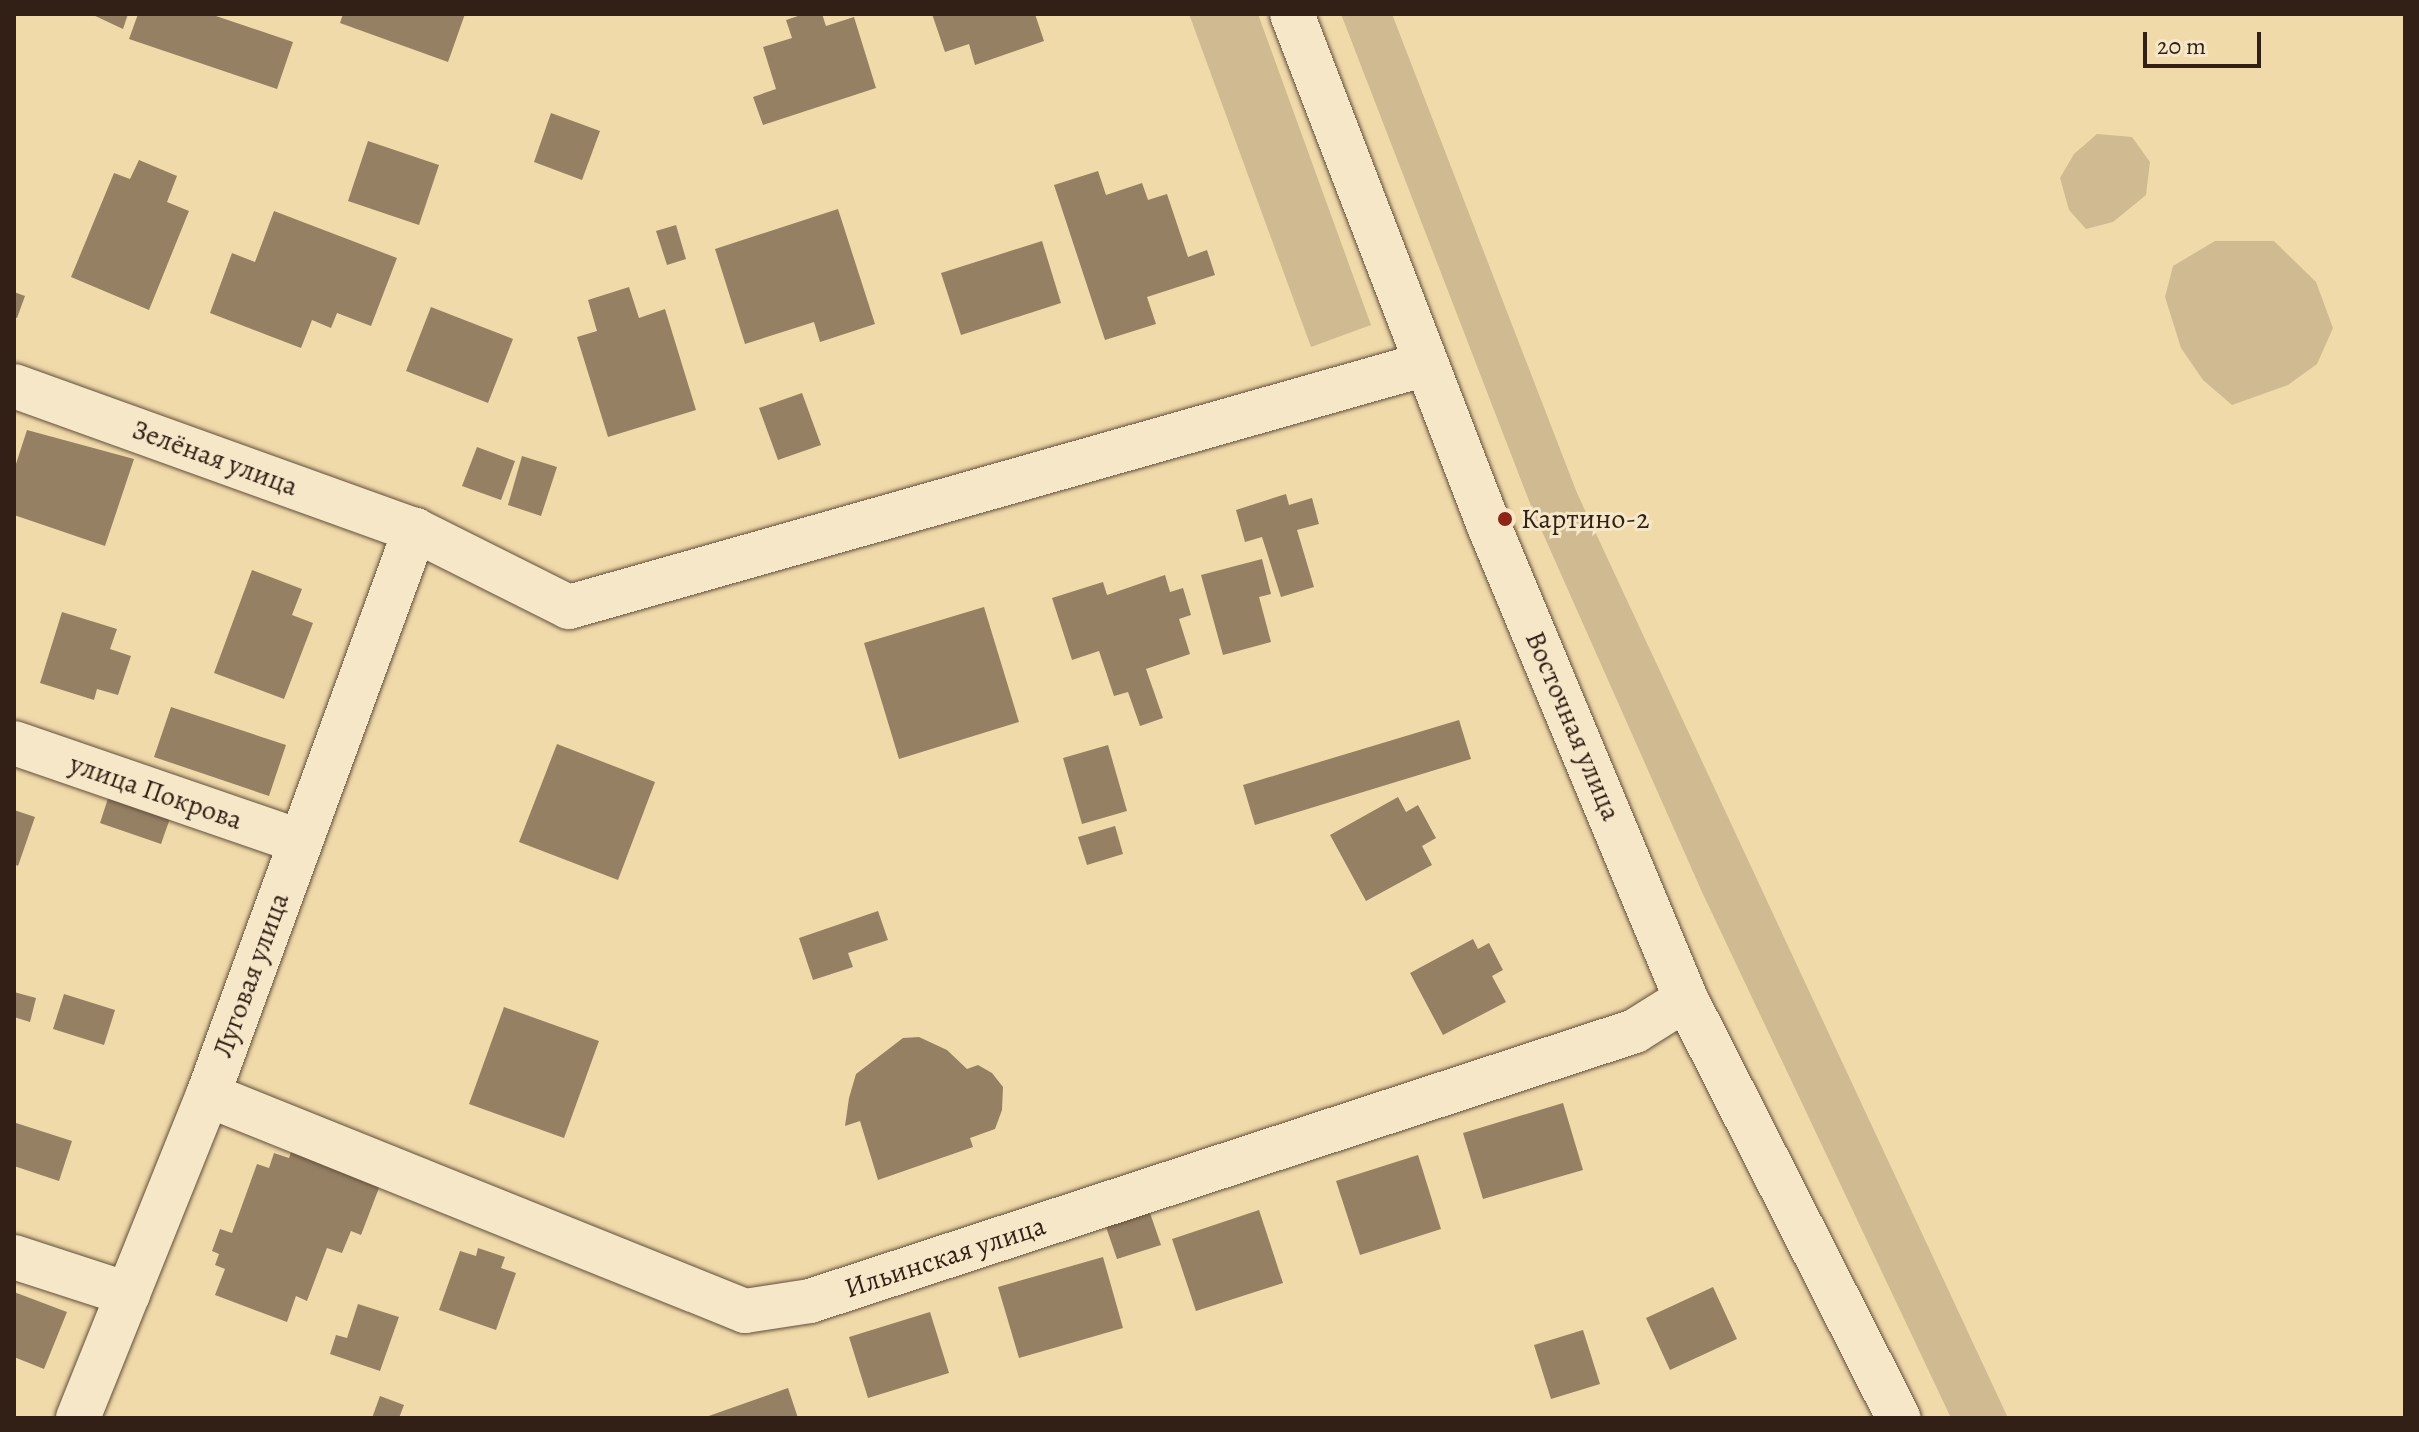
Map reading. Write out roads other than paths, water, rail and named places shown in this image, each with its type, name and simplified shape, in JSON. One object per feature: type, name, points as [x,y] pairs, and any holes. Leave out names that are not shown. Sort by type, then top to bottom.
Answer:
[{"type":"street","name":"Восточная улица","points":[[1292,14],[1426,364],[1686,999],[1899,1418]]},
{"type":"street","name":"Зелёная улица","points":[[14,386],[415,530],[569,607],[1426,364]]},
{"type":"street","name":"Луговая улица","points":[[78,1418],[208,1095],[415,530]]},
{"type":"street","name":"улица Покрова","points":[[14,743],[299,841]]},
{"type":"street","name":"Ильинская улица","points":[[208,1095],[745,1311],[810,1301],[1620,1036],[1686,999]]},
{"type":"street","points":[[14,1257],[128,1294]]},
{"type":"place","name":"Картино-2","points":[[1505,519]]}]
